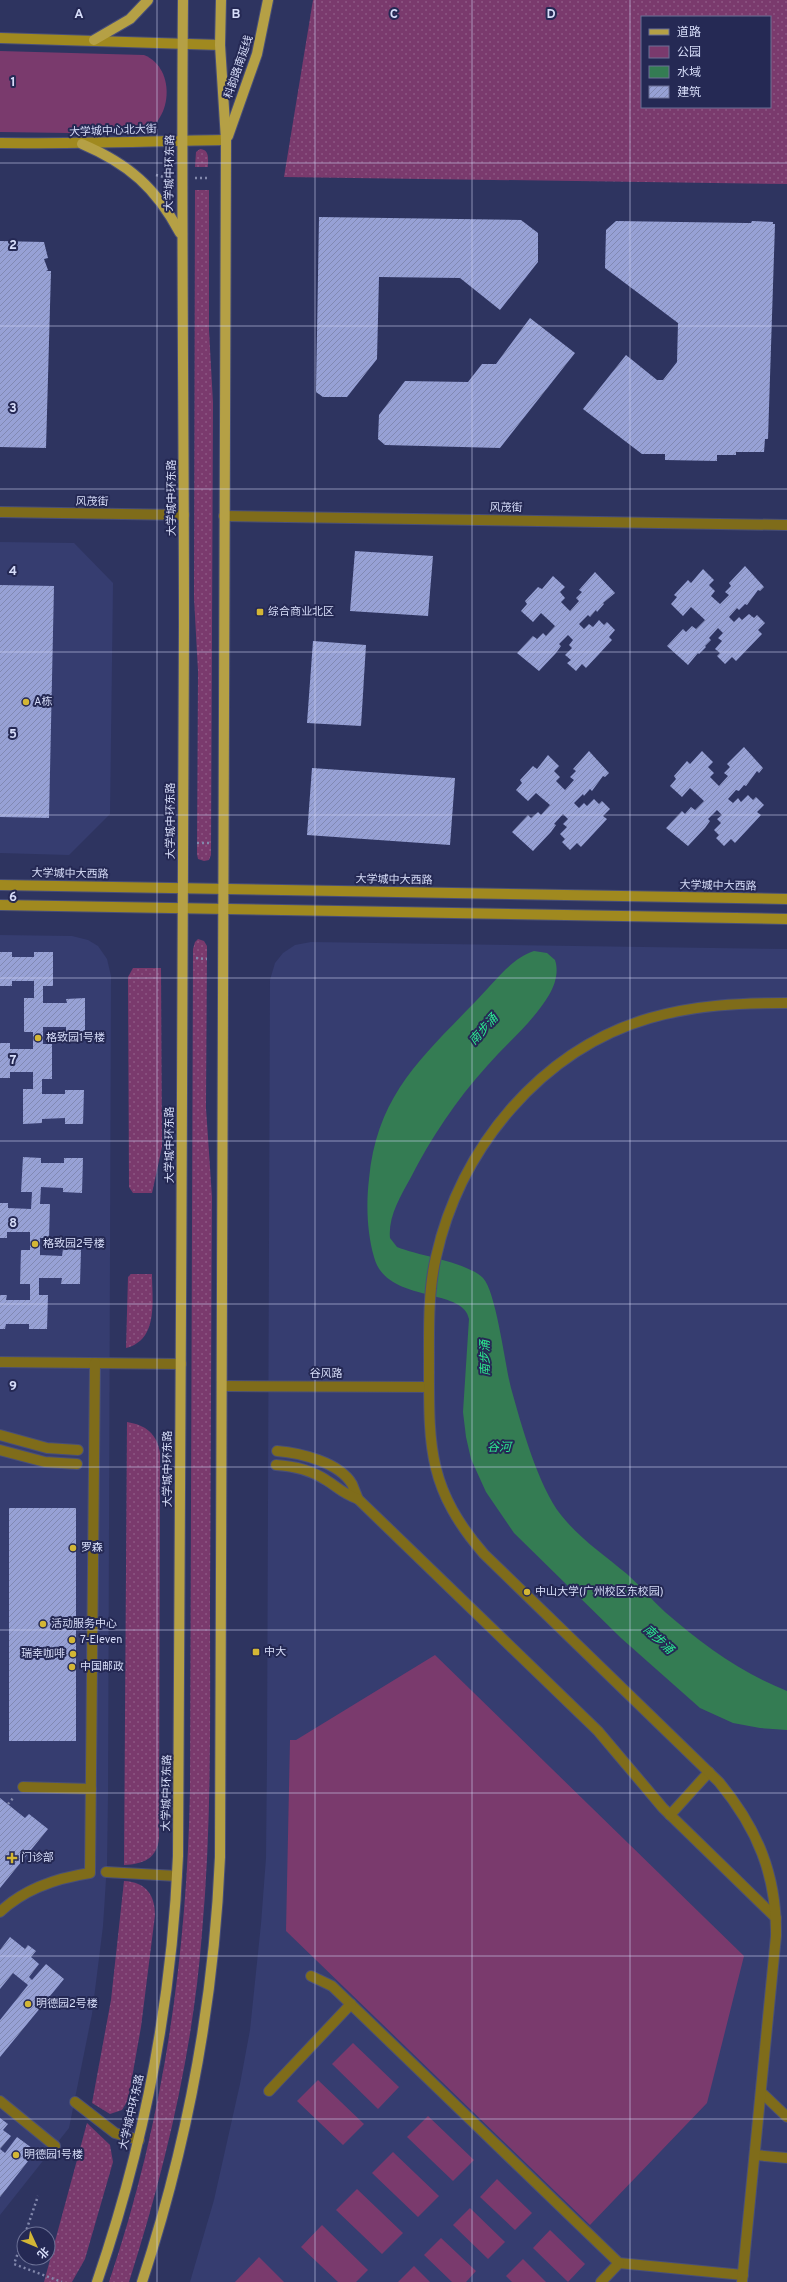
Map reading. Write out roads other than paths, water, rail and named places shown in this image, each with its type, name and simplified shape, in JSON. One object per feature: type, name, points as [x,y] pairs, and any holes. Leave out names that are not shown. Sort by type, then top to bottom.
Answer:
[{"type":"main road","points":[[94,40],[130,19],[148,0]]},
{"type":"main road","name":"大学城中环东路","points":[[98,2282],[117,2222],[139,2140],[163,2018],[177,1876],[183,908],[184,515],[181,241],[183,0]]},
{"type":"main road","points":[[142,2282],[170,2188],[191,2096],[204,2024],[219,1871],[221,1768],[226,140],[220,45],[221,0]]},
{"type":"main road","name":"科韵路南延线","points":[[226,140],[257,54],[268,0]]},
{"type":"main road","points":[[0,38],[220,45]]},
{"type":"main road","name":"大学城中心北大街","points":[[0,143],[82,144],[226,140]]},
{"type":"main road","points":[[82,144],[106,155],[138,176],[165,208],[180,235],[181,241]]},
{"type":"main road","name":"大学城中大西路","points":[[0,885],[787,899]]},
{"type":"main road","points":[[0,905],[787,919]]},
{"type":"main road","points":[[89,2282],[102,2267]]},
{"type":"street","name":"风茂街","points":[[0,512],[184,515]]},
{"type":"street","name":"风茂街","points":[[224,516],[787,524]]},
{"type":"street","points":[[311,1976],[327,1983],[351,2004],[619,2263],[742,2279],[772,1990],[776,1918],[770,1880],[758,1839],[733,1799],[709,1772],[484,1554],[467,1534],[448,1503],[435,1470],[430,1443],[430,1304],[436,1259],[446,1219],[457,1191],[489,1136],[514,1105],[537,1082],[564,1060],[621,1029],[671,1013],[721,1004],[787,1004]]},
{"type":"street","points":[[0,1362],[181,1364]]},
{"type":"street","points":[[0,1912],[16,1899],[45,1884],[61,1878],[90,1873],[95,1363]]},
{"type":"street","name":"谷风路","points":[[222,1386],[429,1387]]},
{"type":"street","points":[[0,1435],[47,1448],[78,1450]]},
{"type":"street","points":[[0,1450],[44,1462],[77,1464]]},
{"type":"street","points":[[277,1451],[302,1454],[334,1468],[351,1483],[358,1499],[598,1731],[670,1815],[776,1918]]},
{"type":"street","points":[[276,1465],[306,1470],[326,1480],[342,1493],[358,1499]]},
{"type":"street","points":[[670,1815],[709,1772]]},
{"type":"street","points":[[23,1786],[91,1789]]},
{"type":"street","points":[[106,1872],[177,1876]]},
{"type":"street","points":[[269,2091],[351,2004]]},
{"type":"street","points":[[761,2092],[787,2117]]},
{"type":"street","points":[[0,2101],[55,2146]]},
{"type":"street","points":[[75,2102],[115,2133],[139,2140]]},
{"type":"street","points":[[755,2155],[787,2158]]},
{"type":"street","points":[[600,2282],[619,2263]]},
{"type":"water","name":"谷河","points":[[534,951],[547,953],[555,960],[557,969],[555,983],[551,991],[543,1005],[476,1079],[445,1120],[418,1164],[399,1200],[391,1222],[390,1238],[397,1247],[455,1264],[476,1272],[483,1278],[488,1286],[496,1312],[511,1388],[525,1436],[545,1488],[561,1515],[592,1546],[627,1574],[665,1612],[693,1635],[738,1667],[787,1691],[787,1730],[760,1728],[733,1723],[700,1708],[621,1638],[514,1533],[486,1492],[471,1459],[466,1437],[463,1412],[469,1319],[464,1309],[454,1302],[408,1289],[393,1282],[381,1272],[374,1257],[368,1218],[369,1179],[374,1150],[381,1124],[392,1102],[404,1081],[436,1042],[502,973],[517,960]]},
{"type":"place","name":"综合商业北区","points":[[260,612]]},
{"type":"place","name":"A栋","points":[[26,702]]},
{"type":"place","name":"格致园1号楼","points":[[38,1038]]},
{"type":"place","name":"格致园2号楼","points":[[35,1244]]},
{"type":"place","name":"罗森","points":[[73,1548]]},
{"type":"place","name":"中山大学(广州校区东校园)","points":[[527,1592]]},
{"type":"place","name":"活动服务中心","points":[[43,1624]]},
{"type":"place","name":"7-Eleven","points":[[72,1640]]},
{"type":"place","name":"中大","points":[[256,1652]]},
{"type":"place","name":"瑞幸咖啡","points":[[73,1654]]},
{"type":"place","name":"中国邮政","points":[[72,1667]]},
{"type":"place","name":"门诊部","points":[[12,1858]]},
{"type":"place","name":"明德园2号楼","points":[[28,2004]]},
{"type":"place","name":"明德园1号楼","points":[[16,2155]]},
{"type":"water label","name":"南步涌","points":[[484,1030]]},
{"type":"water label","name":"南步涌","points":[[486,1358]]},
{"type":"water label","name":"南步涌","points":[[658,1640]]}]
